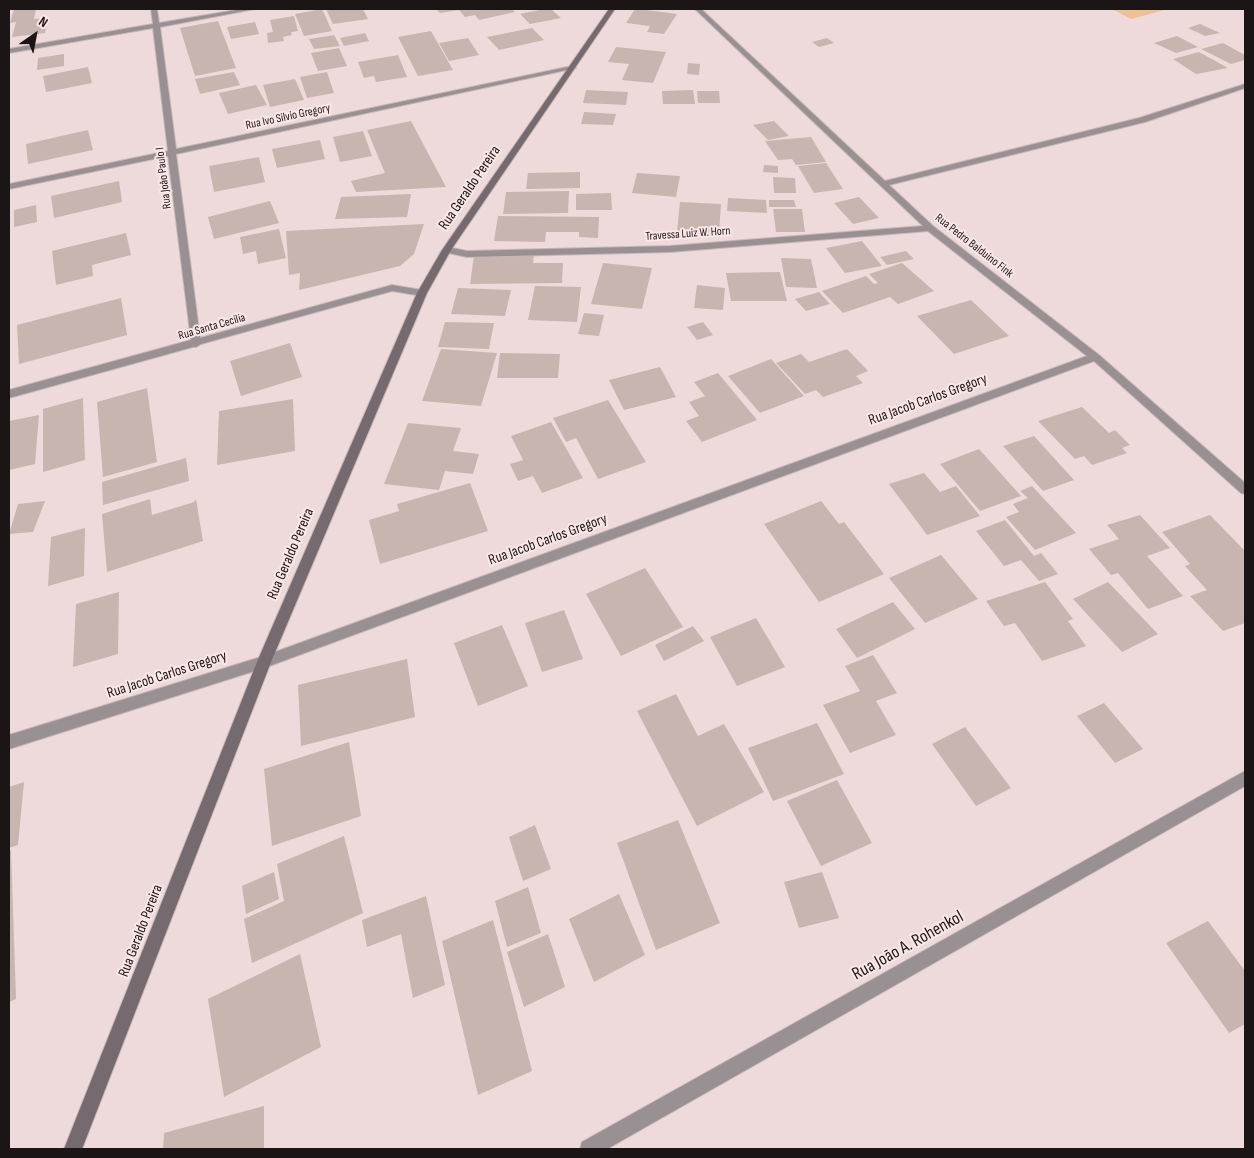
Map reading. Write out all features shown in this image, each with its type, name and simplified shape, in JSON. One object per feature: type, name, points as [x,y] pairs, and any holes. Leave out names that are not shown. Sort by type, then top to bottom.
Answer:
[{"type":"main road","name":"Rua Geraldo Pereira","points":[[73,1149],[264,662],[422,292],[447,250],[612,9]]},
{"type":"street","name":"Rua João Paulo I","points":[[154,9],[158,26],[174,152],[196,344]]},
{"type":"street","points":[[9,51],[252,9]]},
{"type":"street","name":"Rua Pedro Balduino Fink","points":[[698,9],[930,228],[1095,357],[1245,490]]},
{"type":"street","name":"Rua Ivo Silvio Gregory","points":[[9,187],[572,68]]},
{"type":"street","points":[[884,184],[1142,120],[1245,86]]},
{"type":"street","name":"Travessa Luiz W. Horn","points":[[447,250],[466,254],[670,249],[930,228]]},
{"type":"street","name":"Rua Santa Cecilia","points":[[9,394],[196,344],[392,288],[422,292]]},
{"type":"street","name":"Rua Jacob Carlos Gregory","points":[[9,742],[264,662],[1095,357]]},
{"type":"street","name":"Rua João A. Rohenkol","points":[[590,1149],[1245,778]]},
{"type":"shaded area","points":[[1112,9],[1168,9],[1131,19]]},
{"type":"building","points":[[14,9],[36,9],[34,19],[48,18],[45,33],[12,37],[16,22],[10,23]]},
{"type":"building","points":[[322,9],[332,31],[304,36],[295,14]]},
{"type":"building","points":[[326,9],[363,9],[368,19],[333,24]]},
{"type":"building","points":[[436,9],[512,9],[515,12],[479,20],[475,15],[465,17],[459,10],[440,13]]},
{"type":"building","points":[[551,9],[561,18],[530,24],[520,14]]},
{"type":"building","points":[[635,9],[677,14],[664,34],[647,32],[650,26],[626,23]]},
{"type":"building","points":[[294,16],[298,31],[291,32],[292,35],[283,37],[284,41],[268,43],[267,33],[273,32],[270,20]]},
{"type":"building","points":[[218,21],[236,68],[195,76],[180,28]]},
{"type":"building","points":[[255,22],[259,34],[231,39],[227,27]]},
{"type":"building","points":[[1200,24],[1220,33],[1205,36],[1188,28]]},
{"type":"building","points":[[532,28],[544,40],[499,50],[487,37]]},
{"type":"building","points":[[431,31],[453,70],[418,76],[398,37]]},
{"type":"building","points":[[365,33],[369,41],[344,46],[340,38]]},
{"type":"building","points":[[334,35],[340,46],[314,49],[309,39]]},
{"type":"building","points":[[1177,36],[1198,47],[1176,53],[1154,43]]},
{"type":"building","points":[[468,38],[479,55],[449,61],[439,43]]},
{"type":"building","points":[[827,38],[834,43],[819,47],[812,42]]},
{"type":"building","points":[[1223,43],[1245,55],[1245,60],[1231,64],[1201,49]]},
{"type":"building","points":[[616,47],[666,52],[653,83],[622,80],[629,64],[608,62]]},
{"type":"building","points":[[339,48],[347,66],[318,71],[311,53]]},
{"type":"building","points":[[1199,52],[1228,68],[1196,74],[1173,59]]},
{"type":"building","points":[[64,54],[64,66],[37,70],[38,58]]},
{"type":"building","points":[[398,55],[407,77],[376,82],[374,76],[364,78],[358,62]]},
{"type":"building","points":[[688,63],[700,64],[699,75],[687,74]]},
{"type":"building","points":[[88,67],[92,83],[46,92],[43,76]]},
{"type":"building","points":[[234,72],[240,85],[200,94],[195,79]]},
{"type":"building","points":[[327,72],[334,93],[307,98],[300,77]]},
{"type":"building","points":[[295,79],[304,100],[270,107],[263,85]]},
{"type":"building","points":[[256,85],[267,105],[228,114],[219,93]]},
{"type":"building","points":[[586,90],[628,92],[626,105],[583,103]]},
{"type":"building","points":[[693,90],[695,104],[663,104],[662,91]]},
{"type":"building","points":[[697,91],[719,91],[720,103],[698,103]]},
{"type":"building","points":[[584,112],[616,114],[613,125],[581,124]]},
{"type":"building","points":[[411,121],[446,187],[356,192],[351,181],[385,173],[367,130]]},
{"type":"building","points":[[774,121],[789,136],[768,140],[753,125]]},
{"type":"building","points":[[88,130],[93,150],[28,164],[26,144]]},
{"type":"building","points":[[363,131],[372,156],[340,162],[333,137]]},
{"type":"building","points":[[811,137],[826,162],[796,165],[792,159],[778,160],[765,141]]},
{"type":"building","points":[[320,140],[325,159],[277,168],[272,149]]},
{"type":"building","points":[[259,157],[265,182],[214,192],[209,166]]},
{"type":"building","points":[[826,163],[843,189],[814,193],[798,166]]},
{"type":"building","points":[[764,165],[778,166],[778,173],[763,172]]},
{"type":"building","points":[[580,172],[580,188],[526,189],[528,173]]},
{"type":"building","points":[[637,173],[680,176],[676,197],[632,193]]},
{"type":"building","points":[[773,177],[795,178],[796,193],[774,193]]},
{"type":"building","points":[[119,181],[122,202],[54,218],[51,196]]},
{"type":"building","points":[[569,191],[568,213],[503,214],[506,192]]},
{"type":"building","points":[[611,193],[612,210],[576,210],[576,194]]},
{"type":"building","points":[[411,194],[407,217],[335,219],[341,197]]},
{"type":"building","points":[[859,197],[879,218],[853,224],[834,203]]},
{"type":"building","points":[[728,198],[766,200],[767,213],[727,211]]},
{"type":"building","points":[[769,200],[794,200],[796,207],[769,207]]},
{"type":"building","points":[[270,201],[279,223],[214,239],[208,217]]},
{"type":"building","points":[[680,202],[721,204],[719,234],[677,232]]},
{"type":"building","points":[[36,205],[37,222],[14,227],[14,210]]},
{"type":"building","points":[[773,209],[802,209],[805,232],[776,232]]},
{"type":"building","points":[[498,216],[599,217],[598,238],[579,237],[579,232],[546,232],[545,242],[494,241]]},
{"type":"building","points":[[424,224],[414,254],[400,266],[299,290],[300,273],[289,275],[286,231]]},
{"type":"building","points":[[279,229],[286,258],[258,264],[256,251],[243,254],[240,237]]},
{"type":"building","points":[[126,233],[131,255],[92,265],[93,276],[56,285],[52,251]]},
{"type":"building","points":[[862,241],[882,266],[845,273],[826,248]]},
{"type":"building","points":[[906,251],[914,259],[887,265],[880,257]]},
{"type":"building","points":[[534,255],[533,263],[563,263],[562,283],[470,284],[474,256]]},
{"type":"building","points":[[781,258],[811,259],[817,288],[786,287]]},
{"type":"building","points":[[603,263],[652,268],[642,309],[591,304]]},
{"type":"building","points":[[902,263],[934,291],[898,304],[890,297],[843,313],[822,291],[866,276],[874,284],[878,283],[869,274]]},
{"type":"building","points":[[780,272],[787,301],[731,301],[726,273]]},
{"type":"building","points":[[697,285],[725,288],[723,310],[694,308]]},
{"type":"building","points":[[535,286],[581,287],[577,322],[528,320]]},
{"type":"building","points":[[458,288],[511,290],[505,316],[451,314]]},
{"type":"building","points":[[819,292],[830,304],[806,311],[795,299]]},
{"type":"building","points":[[121,298],[127,335],[19,364],[17,325]]},
{"type":"building","points":[[971,300],[1009,336],[954,354],[917,316]]},
{"type":"building","points":[[584,313],[604,315],[599,336],[578,334]]},
{"type":"building","points":[[445,322],[494,323],[489,349],[438,347]]},
{"type":"building","points":[[703,322],[713,335],[697,340],[687,327]]},
{"type":"building","points":[[290,343],[302,377],[241,396],[230,361]]},
{"type":"building","points":[[441,349],[497,353],[481,406],[422,401]]},
{"type":"building","points":[[847,349],[868,371],[856,376],[863,383],[823,397],[816,390],[805,394],[776,363],[801,354],[809,362]]},
{"type":"building","points":[[500,353],[560,354],[558,378],[497,378]]},
{"type":"building","points":[[771,359],[804,396],[760,413],[728,376]]},
{"type":"building","points":[[660,367],[676,397],[624,410],[609,380]]},
{"type":"building","points":[[718,373],[757,420],[702,442],[686,421],[699,416],[689,402],[705,396],[694,382]]},
{"type":"building","points":[[147,388],[157,462],[103,477],[97,402]]},
{"type":"building","points":[[83,398],[85,460],[43,472],[43,409]]},
{"type":"building","points":[[293,399],[295,451],[217,465],[219,411]]},
{"type":"building","points":[[608,400],[646,462],[598,479],[576,438],[566,442],[553,418]]},
{"type":"building","points":[[1082,407],[1109,433],[1115,430],[1130,445],[1122,448],[1127,453],[1092,465],[1084,456],[1075,459],[1038,421]]},
{"type":"building","points":[[39,415],[35,464],[9,470],[9,421]]},
{"type":"building","points":[[551,422],[583,478],[542,493],[533,476],[518,481],[510,464],[523,460],[511,436]]},
{"type":"building","points":[[408,423],[461,428],[453,451],[479,454],[473,474],[445,471],[439,490],[384,484]]},
{"type":"building","points":[[1034,436],[1074,480],[1043,491],[1003,446]]},
{"type":"building","points":[[979,449],[1021,496],[980,511],[940,464]]},
{"type":"building","points":[[186,458],[189,481],[103,505],[102,482]]},
{"type":"building","points":[[924,473],[940,492],[956,486],[980,516],[927,535],[889,484]]},
{"type":"building","points":[[470,483],[488,531],[380,564],[369,520],[399,511],[397,504]]},
{"type":"building","points":[[1032,486],[1076,533],[1035,550],[1006,517],[1019,512],[1013,504],[1028,498],[1020,491]]},
{"type":"building","points":[[150,499],[152,515],[194,502],[196,499],[203,541],[107,572],[102,514]]},
{"type":"building","points":[[45,501],[33,532],[9,534],[18,504]]},
{"type":"building","points":[[821,501],[839,524],[844,522],[884,574],[819,602],[764,524]]},
{"type":"building","points":[[1140,515],[1170,548],[1147,556],[1183,596],[1148,609],[1118,573],[1111,575],[1089,549],[1119,539],[1107,525]]},
{"type":"building","points":[[1210,515],[1245,551],[1245,623],[1223,631],[1190,596],[1207,590],[1185,566],[1190,564],[1162,532]]},
{"type":"building","points":[[1005,520],[1034,556],[1041,553],[1058,574],[1039,581],[1021,560],[1004,566],[976,531]]},
{"type":"building","points":[[85,528],[84,576],[48,586],[51,537]]},
{"type":"building","points":[[941,555],[978,599],[925,623],[889,578]]},
{"type":"building","points":[[645,568],[683,627],[621,656],[586,594]]},
{"type":"building","points":[[1045,582],[1073,619],[1068,621],[1086,646],[1042,661],[1015,623],[1004,626],[986,601]]},
{"type":"building","points":[[1108,582],[1158,634],[1122,652],[1073,599]]},
{"type":"building","points":[[119,592],[118,654],[73,667],[76,604]]},
{"type":"building","points":[[893,602],[915,629],[857,658],[836,629]]},
{"type":"building","points":[[564,610],[583,659],[542,672],[525,623]]},
{"type":"building","points":[[756,618],[785,667],[737,686],[710,637]]},
{"type":"building","points":[[502,625],[528,686],[478,706],[454,643]]},
{"type":"building","points":[[693,626],[704,641],[664,661],[655,645]]},
{"type":"building","points":[[873,655],[897,693],[876,701],[896,735],[850,753],[823,705],[860,691],[845,666]]},
{"type":"building","points":[[407,659],[415,717],[301,746],[298,685]]},
{"type":"building","points":[[676,694],[698,736],[724,724],[764,792],[697,826],[637,711]]},
{"type":"building","points":[[1104,703],[1143,749],[1115,763],[1077,716]]},
{"type":"building","points":[[817,723],[844,774],[773,801],[748,748]]},
{"type":"building","points":[[965,727],[1011,788],[976,806],[932,744]]},
{"type":"building","points":[[349,742],[361,816],[272,846],[264,769]]},
{"type":"building","points":[[837,780],[872,843],[821,866],[787,801]]},
{"type":"building","points":[[24,782],[18,845],[9,848],[9,787]]},
{"type":"building","points":[[678,820],[720,923],[656,950],[617,843]]},
{"type":"building","points":[[535,825],[551,869],[523,881],[509,837]]},
{"type":"building","points":[[344,836],[363,913],[252,963],[244,919],[284,901],[277,864]]},
{"type":"building","points":[[11,850],[16,999],[9,1002],[9,851]]},
{"type":"building","points":[[274,872],[279,899],[246,914],[242,886]]},
{"type":"building","points":[[822,872],[839,918],[799,928],[784,882]]},
{"type":"building","points":[[528,887],[541,933],[507,947],[495,901]]},
{"type":"building","points":[[619,894],[645,955],[594,982],[569,919]]},
{"type":"building","points":[[426,896],[445,985],[413,998],[401,934],[367,947],[362,920]]},
{"type":"building","points":[[493,920],[532,1071],[478,1095],[442,941]]},
{"type":"building","points":[[1208,921],[1245,971],[1245,1024],[1229,1033],[1166,943]]},
{"type":"building","points":[[548,934],[565,987],[524,1007],[507,952]]},
{"type":"building","points":[[300,954],[321,1047],[224,1097],[208,999]]},
{"type":"building","points":[[264,1106],[264,1149],[163,1149],[164,1133]]}]
